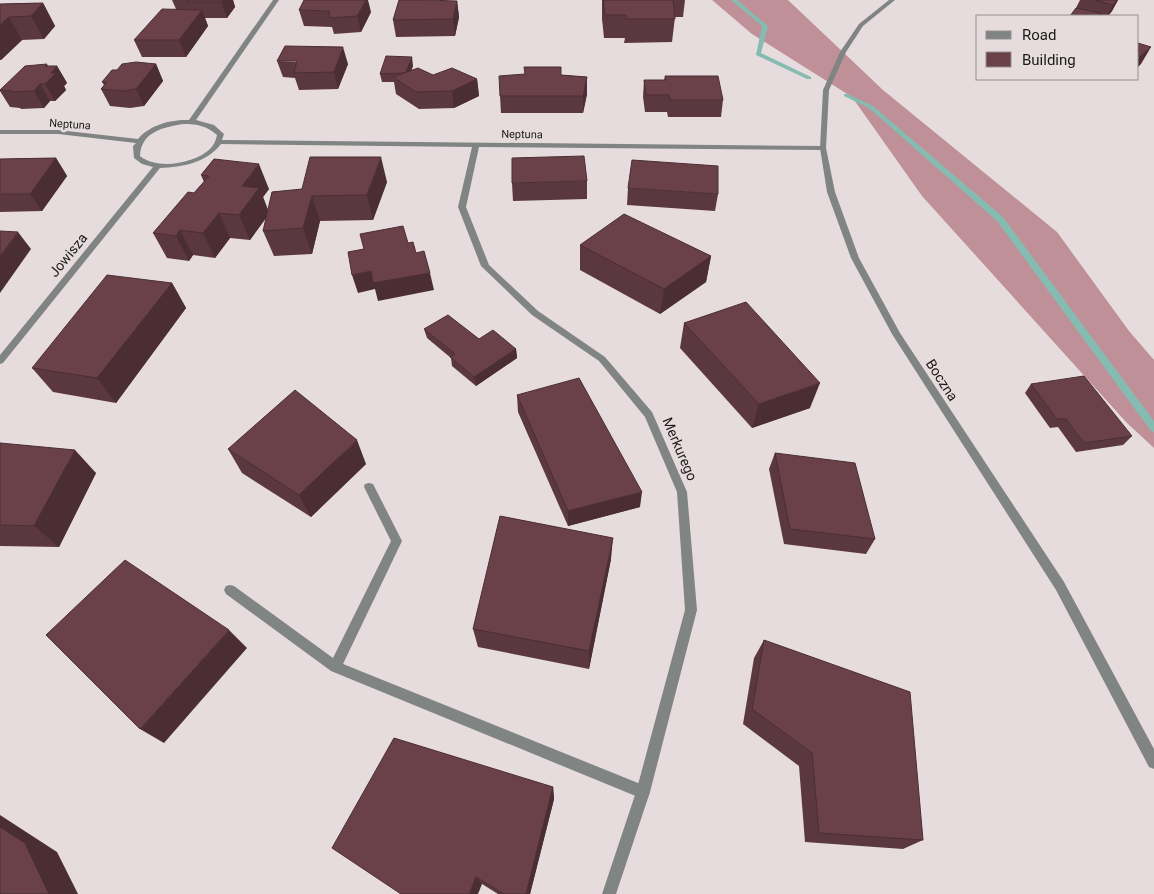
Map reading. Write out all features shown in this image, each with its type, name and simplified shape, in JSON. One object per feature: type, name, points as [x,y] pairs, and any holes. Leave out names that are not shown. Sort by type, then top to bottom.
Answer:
[{"type":"street","points":[[192,121],[276,0]]},
{"type":"street","name":"Boczna","points":[[892,0],[861,26],[843,52],[826,90],[823,148],[831,192],[855,258],[896,334],[1060,586],[1154,762]]},
{"type":"street","points":[[192,121],[206,122],[216,127],[221,134],[220,142],[212,152],[196,160],[177,165],[158,166],[144,163],[136,157],[134,149],[138,141],[152,130],[171,123],[192,121]]},
{"type":"street","name":"Neptuna","points":[[0,132],[58,132],[138,141]]},
{"type":"street","name":"Neptuna","points":[[220,142],[823,148]]},
{"type":"street","name":"Merkurego","points":[[476,144],[462,207],[484,266],[536,313],[602,359],[649,415],[682,492],[691,610],[643,792],[609,894]]},
{"type":"street","name":"Jowisza","points":[[0,361],[3,353],[158,166]]},
{"type":"street","points":[[335,667],[397,541],[369,486]]},
{"type":"street","points":[[230,590],[335,667],[643,792]]},
{"type":"shaded area","points":[[712,0],[788,0],[883,90],[1057,232],[1129,331],[1154,360],[1154,448],[1126,422],[922,196],[852,97],[752,34]]},
{"type":"building","points":[[188,0],[223,0],[221,2],[187,2]]},
{"type":"building","points":[[304,0],[366,0],[357,16],[330,18],[329,11],[299,10]]},
{"type":"building","points":[[399,0],[457,1],[453,19],[393,20]]},
{"type":"building","points":[[603,0],[673,0],[675,19],[626,19],[626,15],[605,15]]},
{"type":"building","points":[[1095,0],[1117,0],[1113,5]]},
{"type":"building","points":[[43,3],[31,16],[9,17],[0,25],[0,4]]},
{"type":"building","points":[[1076,8],[1100,13],[1099,15],[1071,15]]},
{"type":"building","points":[[162,9],[202,10],[179,40],[134,40]]},
{"type":"building","points":[[1139,43],[1151,47],[1139,57]]},
{"type":"building","points":[[285,46],[343,47],[334,72],[294,73],[297,61],[277,61]]},
{"type":"building","points":[[386,56],[412,57],[406,72],[380,74]]},
{"type":"building","points":[[136,62],[156,64],[136,89],[122,91],[101,89],[107,82],[102,82],[112,70],[117,70],[122,64]]},
{"type":"building","points":[[47,64],[45,66],[57,66],[51,73],[56,73],[45,84],[40,84],[34,91],[11,92],[0,90],[25,66]]},
{"type":"building","points":[[524,67],[561,67],[561,75],[587,77],[583,96],[500,96],[499,76],[525,74]]},
{"type":"building","points":[[418,68],[433,75],[452,68],[477,79],[452,91],[416,92],[393,77]]},
{"type":"building","points":[[665,76],[718,76],[723,100],[670,100],[669,95],[646,95],[644,80],[666,80]]},
{"type":"building","points":[[584,156],[587,181],[512,183],[512,158]]},
{"type":"building","points":[[310,157],[381,157],[367,195],[312,196],[303,228],[263,231],[272,192],[302,189]]},
{"type":"building","points":[[56,158],[30,194],[0,194],[0,159]]},
{"type":"building","points":[[214,159],[259,164],[242,186],[259,188],[239,215],[219,213],[203,233],[180,230],[176,236],[153,233],[188,192],[194,193],[209,176],[201,175]]},
{"type":"building","points":[[632,160],[718,166],[718,194],[628,188]]},
{"type":"building","points":[[624,214],[711,256],[664,289],[580,245]]},
{"type":"building","points":[[403,226],[408,243],[413,242],[416,253],[424,251],[430,273],[373,283],[371,271],[352,275],[348,252],[364,249],[360,234]]},
{"type":"building","points":[[0,231],[18,232],[0,256]]},
{"type":"building","points":[[107,275],[172,283],[97,378],[32,368]]},
{"type":"building","points":[[746,302],[820,383],[759,404],[684,323]]},
{"type":"building","points":[[448,315],[479,339],[493,330],[516,349],[474,377],[450,357],[455,354],[424,329]]},
{"type":"building","points":[[1084,376],[1132,436],[1084,443],[1066,419],[1057,419],[1031,384]]},
{"type":"building","points":[[579,378],[642,492],[568,511],[517,395]]},
{"type":"building","points":[[295,390],[357,440],[299,495],[228,449]]},
{"type":"building","points":[[0,443],[75,450],[34,526],[0,525]]},
{"type":"building","points":[[775,453],[855,463],[875,539],[790,529]]},
{"type":"building","points":[[500,516],[613,538],[589,651],[473,629]]},
{"type":"building","points":[[125,560],[229,630],[140,729],[46,635]]},
{"type":"building","points":[[764,640],[910,692],[923,840],[819,833],[812,753],[752,709]]},
{"type":"building","points":[[394,738],[553,787],[526,894],[504,894],[476,877],[469,894],[401,894],[332,848]]},
{"type":"building","points":[[0,827],[25,843],[49,894],[0,894]]},
{"type":"waterway","points":[[734,0],[765,26],[758,54],[809,78]]},
{"type":"waterway","points":[[846,95],[871,107],[1000,219],[1154,428]]}]
